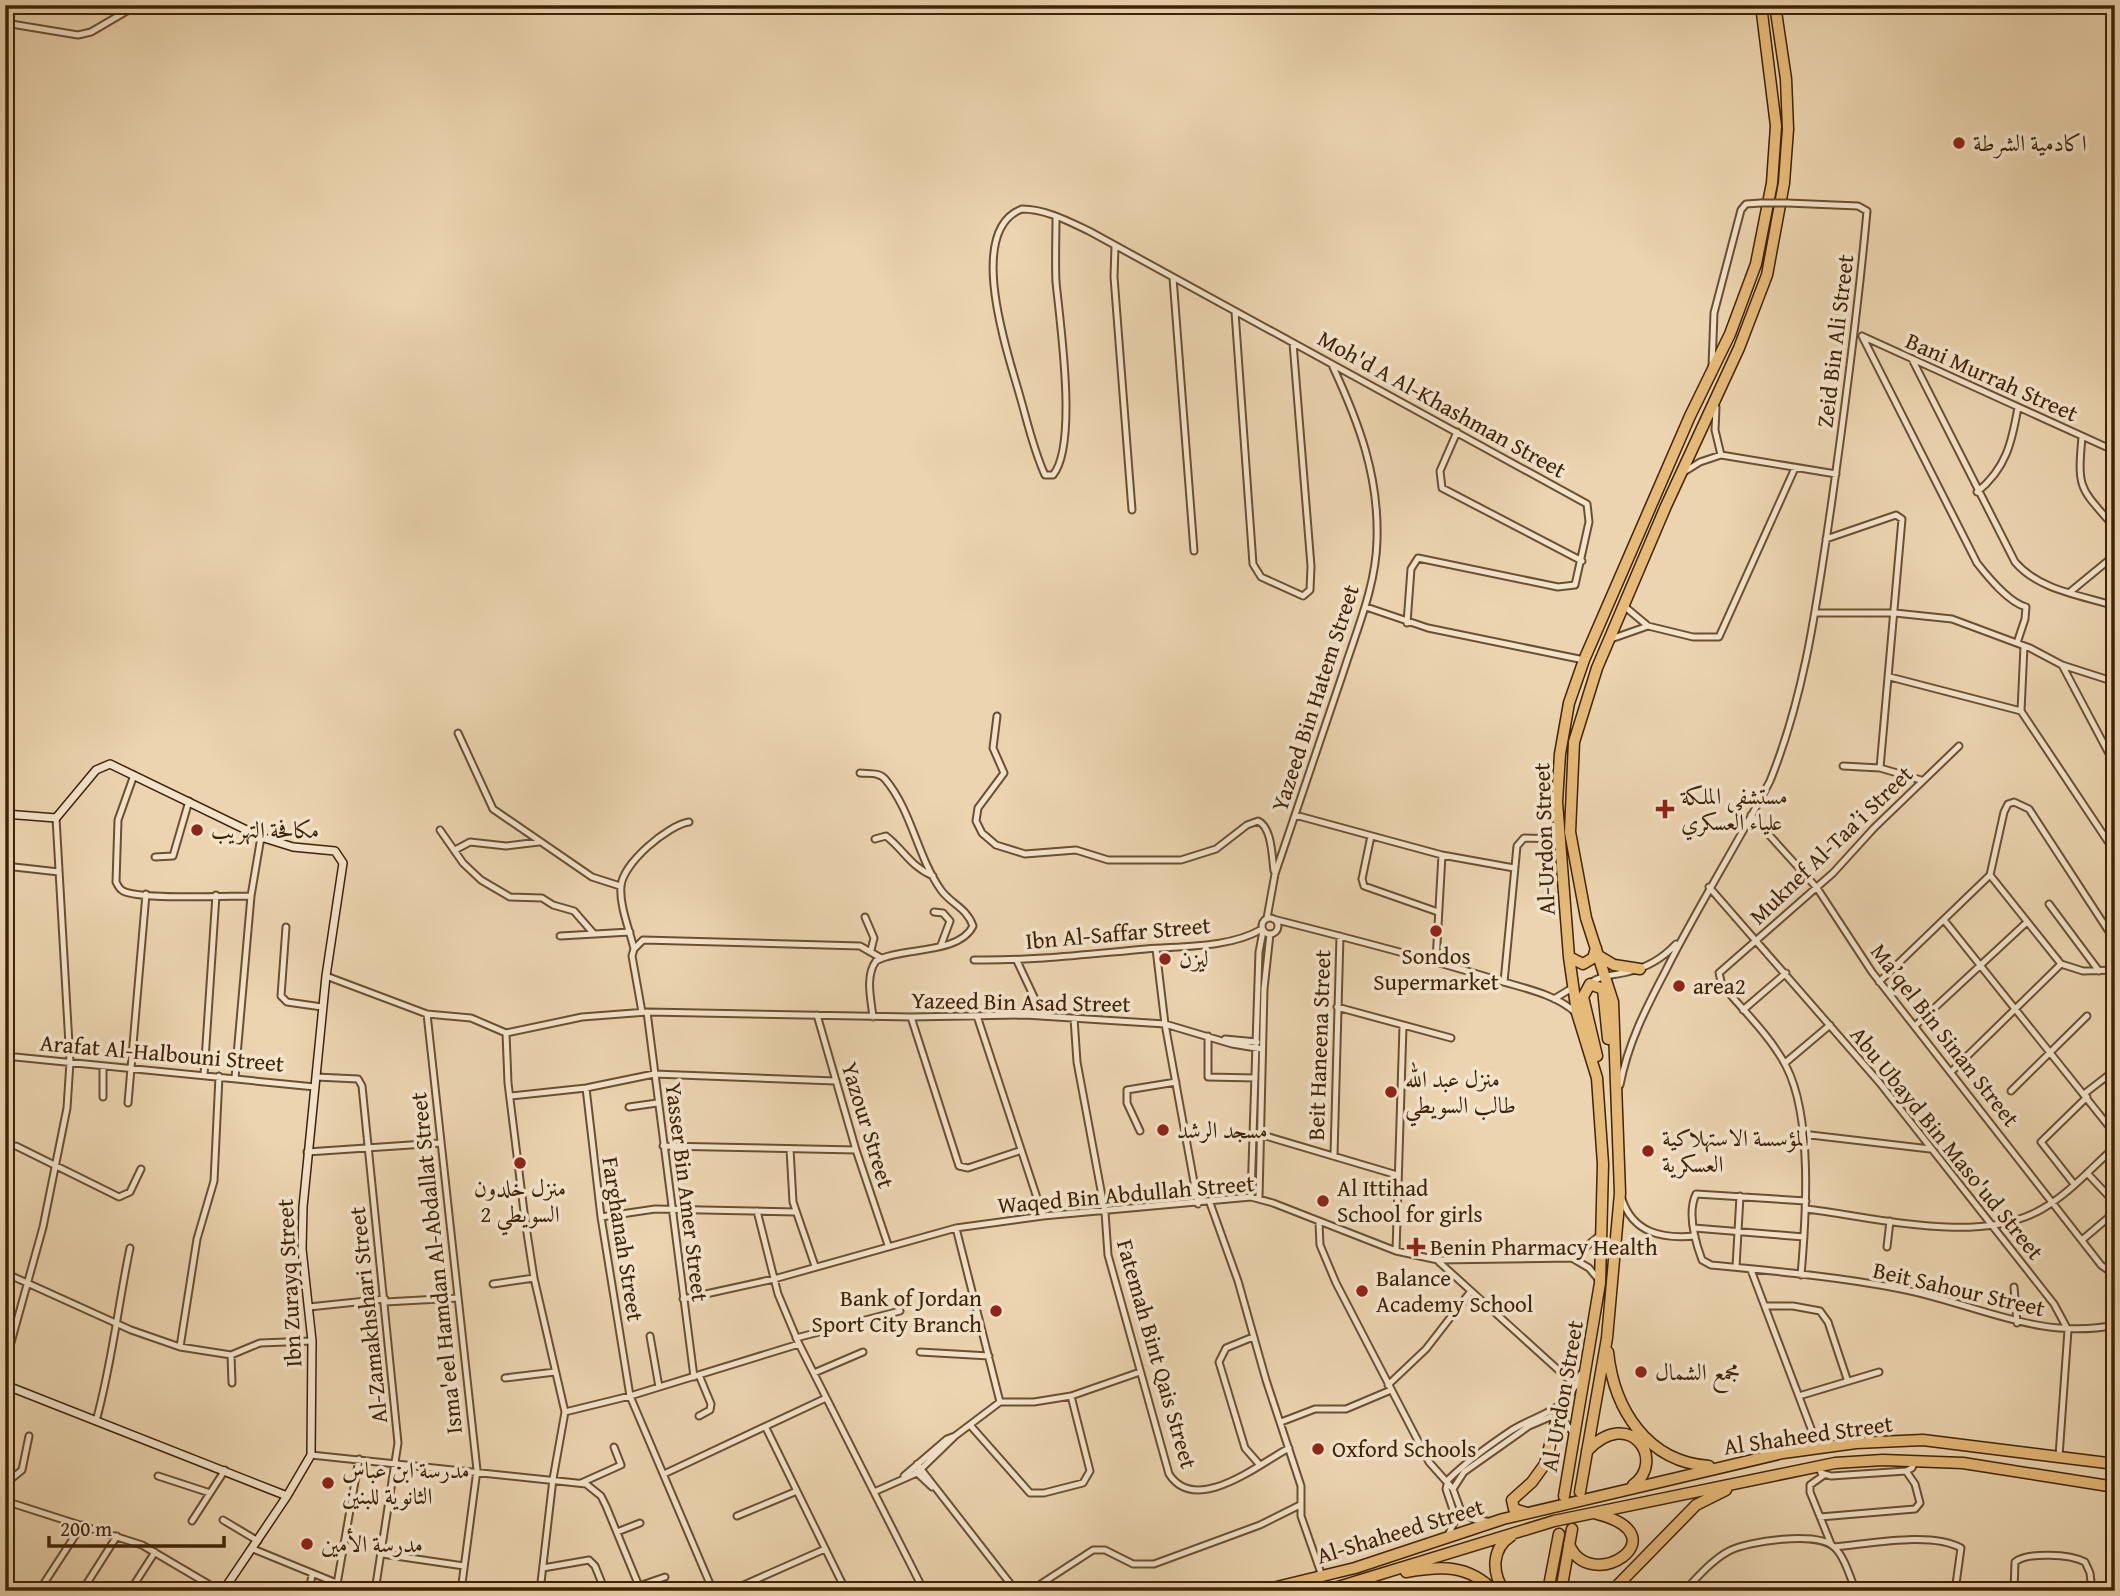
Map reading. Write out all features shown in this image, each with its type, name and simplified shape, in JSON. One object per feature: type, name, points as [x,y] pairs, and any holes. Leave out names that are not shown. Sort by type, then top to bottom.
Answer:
[{"type":"highway","name":"Al-Urdon Street","points":[[1564,1496],[1600,1283],[1603,1232],[1602,1123],[1597,1078],[1577,1013],[1573,988],[1559,838],[1557,787],[1562,741],[1573,690],[1584,660],[1711,371],[1730,334],[1763,239],[1775,154],[1773,89],[1761,5]]},
{"type":"highway","name":"Al-Urdon Street","points":[[1580,1492],[1607,1341],[1620,1193],[1613,1002],[1597,951],[1572,850],[1570,789],[1574,743],[1580,716],[1609,639],[1679,475],[1761,295],[1775,240],[1784,183],[1788,105],[1775,5]]},
{"type":"highway","points":[[1569,957],[1583,964],[1593,958],[1597,951],[1614,965],[1640,969]]},
{"type":"highway","points":[[1597,1078],[1597,1056],[1583,997],[1586,986],[1595,983],[1603,989],[1614,1075]]},
{"type":"highway","points":[[1607,1341],[1610,1373],[1620,1405],[1652,1442],[1667,1454],[1693,1464],[1734,1464]]},
{"type":"highway","points":[[1531,1513],[1518,1512],[1514,1509],[1512,1500],[1532,1482],[1545,1464],[1556,1414]]},
{"type":"highway","points":[[1587,1452],[1599,1439],[1613,1433],[1628,1435],[1642,1447],[1646,1461],[1643,1475],[1634,1484],[1612,1493]]},
{"type":"highway","name":"Al Shaheed Street","points":[[1612,1493],[1734,1464],[1873,1441],[1923,1440],[2115,1464]]},
{"type":"highway","name":"Al Shaheed Street","points":[[1593,1513],[1742,1482],[1867,1460],[1986,1466],[2115,1487]]},
{"type":"highway","points":[[1612,1591],[1696,1505],[1742,1482]]},
{"type":"highway","name":"Al-Shaheed Street","points":[[1260,1591],[1445,1540],[1503,1519],[1612,1493]]},
{"type":"highway","points":[[1569,1544],[1575,1561],[1589,1573],[1614,1573],[1627,1563],[1633,1545],[1628,1531],[1613,1519],[1593,1513]]},
{"type":"highway","name":"Al-Shaheed Street","points":[[1325,1591],[1520,1532],[1593,1513]]},
{"type":"highway","points":[[1561,1591],[1572,1529]]},
{"type":"highway","points":[[1504,1591],[1495,1571],[1497,1553],[1504,1541],[1520,1532]]},
{"type":"highway","points":[[1542,1591],[1549,1586],[1559,1534]]},
{"type":"highway","points":[[1368,1578],[1443,1566],[1469,1573],[1494,1591]]},
{"type":"street","points":[[5,9],[20,5]]},
{"type":"street","points":[[116,5],[119,15]]},
{"type":"street","points":[[5,23],[78,34],[90,32],[137,5]]},
{"type":"street","name":"Zeid Bin Ali Street","points":[[1618,1099],[1633,1036],[1681,939],[1751,815],[1781,754],[1804,679],[1859,335],[1867,211],[1858,206],[1746,204],[1741,210],[1714,313],[1712,336]]},
{"type":"street","name":"Moh'd A Al-Khashman Street","points":[[1056,217],[1056,281],[1066,416],[1061,458],[1055,473],[1048,477],[1041,465],[997,317],[993,265],[1004,222],[1022,209],[1056,217],[1115,246],[1587,504],[1590,513],[1583,561],[1576,585],[1558,587],[1418,558],[1411,569],[1407,623]]},
{"type":"street","points":[[1115,246],[1115,289],[1132,510]]},
{"type":"street","points":[[1173,278],[1194,551]]},
{"type":"street","points":[[1235,312],[1253,564],[1261,577],[1303,596],[1310,592],[1311,574],[1293,343]]},
{"type":"street","points":[[1711,371],[1712,336],[1724,338],[1730,334]]},
{"type":"street","points":[[1859,335],[1977,563],[1998,585],[2026,607],[2017,643]]},
{"type":"street","name":"Bani Murrah Street","points":[[1859,335],[2115,451]]},
{"type":"street","points":[[1913,361],[1977,492],[2022,570],[2033,579],[2115,606]]},
{"type":"street","name":"Yazeed Bin Hatem Street","points":[[1263,930],[1262,923],[1270,919],[1275,874],[1366,607],[1377,550],[1373,479],[1363,433],[1334,367]]},
{"type":"street","points":[[1716,398],[1715,430],[1721,455]]},
{"type":"street","points":[[1977,492],[1991,481],[2005,460],[2018,407]]},
{"type":"street","points":[[1457,432],[1440,471],[1442,488],[1583,561]]},
{"type":"street","points":[[2082,437],[2078,475],[2080,485],[2115,528]]},
{"type":"street","points":[[1679,475],[1700,462],[1721,455],[1836,474]]},
{"type":"street","points":[[1624,606],[1648,626],[1706,639],[1716,639],[1721,635],[1796,468]]},
{"type":"street","points":[[1826,539],[1896,515],[1902,519],[1880,768]]},
{"type":"street","points":[[2070,592],[2115,555]]},
{"type":"street","points":[[1366,607],[1407,623],[1584,660]]},
{"type":"street","points":[[1816,613],[1895,613],[1952,619],[2017,643],[2062,665],[2115,682]]},
{"type":"street","points":[[1609,639],[1648,626]]},
{"type":"street","points":[[2024,646],[2021,711],[2115,852]]},
{"type":"street","points":[[2062,665],[2115,765]]},
{"type":"street","points":[[1890,677],[2021,711]]},
{"type":"street","points":[[997,716],[993,748],[1004,773],[978,808],[976,818],[982,833],[996,845],[1035,855],[1084,850],[1108,860],[1161,862],[1216,849],[1247,825],[1258,821],[1268,831],[1275,874]]},
{"type":"street","points":[[458,733],[493,809],[592,877],[620,887],[623,876],[658,836],[678,824],[689,822]]},
{"type":"street","name":"Muknef Al-Taa’i Street","points":[[1801,1275],[1806,1201],[1802,1134],[1794,1086],[1784,1063],[1720,982],[1719,973],[1817,888],[1922,780],[1959,746]]},
{"type":"street","points":[[5,1364],[29,1282],[64,1129],[70,1062],[56,818],[100,766],[110,764],[261,837],[251,896],[235,1078]]},
{"type":"street","points":[[1843,766],[1880,768],[1922,780]]},
{"type":"street","points":[[860,773],[884,778],[904,811],[933,876],[946,895],[965,911],[973,926],[964,936],[941,945],[881,958],[871,968],[873,1017]]},
{"type":"street","points":[[134,775],[118,820],[116,882],[123,891],[251,896]]},
{"type":"street","points":[[155,857],[173,856],[189,801]]},
{"type":"street","points":[[1879,982],[1990,875],[2006,807],[2011,802],[2021,803],[2045,833],[2115,941]]},
{"type":"street","points":[[5,814],[56,818]]},
{"type":"street","points":[[1295,815],[1442,855],[1514,868]]},
{"type":"street","name":"Ma’qel Bin Sinan Street","points":[[1751,815],[1817,888],[1879,982],[2104,1268],[2115,1268]]},
{"type":"street","points":[[440,830],[471,872],[499,891],[510,897],[542,898],[553,905],[574,911],[594,934]]},
{"type":"street","points":[[875,839],[886,836],[903,850],[914,867],[933,876]]},
{"type":"street","points":[[1371,836],[1362,879],[1364,886],[1438,912]]},
{"type":"street","name":"Ibn Zurayq Street","points":[[222,1591],[253,1549],[311,1454],[312,1341],[302,1249],[307,1152],[326,976],[343,866],[335,851],[293,847],[261,837]]},
{"type":"street","points":[[1504,982],[1514,868],[1520,841],[1559,838]]},
{"type":"street","points":[[455,850],[470,842],[506,846],[539,842]]},
{"type":"street","points":[[1436,961],[1442,855]]},
{"type":"street","points":[[5,866],[59,872]]},
{"type":"street","points":[[1990,875],[2061,964],[2076,970],[2115,970]]},
{"type":"street","name":"Yasser Bin Amer Street","points":[[620,887],[645,1012],[682,1299],[696,1376],[711,1404],[710,1410],[699,1416]]},
{"type":"street","name":"Abu Ubayd Bin Maso'ud Street","points":[[1710,887],[1879,1082],[2048,1296],[2068,1330]]},
{"type":"street","points":[[128,1103],[146,894]]},
{"type":"street","points":[[204,1075],[216,895]]},
{"type":"street","points":[[2049,904],[2099,971]]},
{"type":"street","points":[[933,912],[943,913],[950,921],[941,945]]},
{"type":"street","points":[[865,917],[874,938],[871,950]]},
{"type":"street","points":[[1270,919],[1436,961],[1555,999],[1577,1013]]},
{"type":"street","points":[[1270,919],[1278,927]]},
{"type":"street","points":[[1944,920],[2115,1133]]},
{"type":"street","points":[[1915,1026],[2027,922]]},
{"type":"street","points":[[1251,1197],[1255,1078],[1266,953],[1270,934],[1278,927],[1294,924]]},
{"type":"street","points":[[286,927],[281,996],[287,1002],[323,1007]]},
{"type":"street","points":[[1259,1198],[1259,952],[1263,930],[1270,934]]},
{"type":"street","name":"Ibn Al-Saffar Street","points":[[974,960],[1017,961],[1156,948],[1243,938],[1263,930]]},
{"type":"street","points":[[560,936],[630,932]]},
{"type":"street","name":"Beit Haneena Street","points":[[1334,1155],[1339,936]]},
{"type":"street","points":[[1586,986],[1606,975],[1640,969],[1661,957],[1681,939]]},
{"type":"street","points":[[634,949],[643,940],[754,945],[840,945],[871,950],[881,958]]},
{"type":"street","points":[[1156,948],[1165,1024],[1198,1204]]},
{"type":"street","points":[[1017,961],[1043,1016]]},
{"type":"street","points":[[1951,1072],[2061,964]]},
{"type":"street","points":[[1742,1010],[1786,974]]},
{"type":"street","points":[[326,976],[427,1014],[471,1018],[506,1033],[511,1096],[534,1278],[565,1412],[553,1479],[540,1591]]},
{"type":"street","points":[[1555,999],[1573,988]]},
{"type":"street","points":[[1337,1007],[1451,1038]]},
{"type":"street","name":"Yazeed Bin Asad Street","points":[[506,1033],[582,1017],[645,1012],[873,1017],[1043,1016],[1165,1024],[1222,1040],[1259,1045]]},
{"type":"street","name":"Isma'eel Hamdan Al-Abdallat Street","points":[[427,1014],[477,1470],[461,1591]]},
{"type":"street","name":"Yazour Street","points":[[817,1014],[856,1150],[888,1245]]},
{"type":"street","points":[[977,1016],[1019,1151],[1043,1216]]},
{"type":"street","points":[[2011,1091],[2087,1016]]},
{"type":"street","points":[[911,1017],[958,1165],[968,1168],[1019,1151]]},
{"type":"street","name":"Fatemah Bint Qais Street","points":[[1074,1018],[1077,1062],[1105,1212],[1108,1255],[1169,1474],[1179,1487],[1191,1490],[1226,1484],[1259,1464]]},
{"type":"street","points":[[1784,1063],[1830,1025]]},
{"type":"street","points":[[1396,1251],[1403,1026]]},
{"type":"street","points":[[1208,1035],[1208,1077],[1255,1078]]},
{"type":"street","name":"Arafat Al-Halbouni Street","points":[[5,1056],[315,1087]]},
{"type":"street","points":[[103,1066],[103,1097]]},
{"type":"street","points":[[2074,1184],[2041,1140],[2115,1070]]},
{"type":"street","points":[[511,1096],[586,1088],[654,1074],[835,1081]]},
{"type":"street","points":[[180,1346],[197,1239],[214,1181],[219,1076]]},
{"type":"street","name":"Al-Zamakhshari Street","points":[[316,1077],[347,1076],[359,1080],[368,1147],[398,1426],[396,1463],[375,1591]]},
{"type":"street","points":[[1140,1131],[1128,1103],[1127,1090],[1176,1082]]},
{"type":"street","name":"Farghanah Street","points":[[586,1088],[601,1217],[630,1396],[713,1591]]},
{"type":"street","points":[[629,1107],[657,1103]]},
{"type":"street","name":"Beit Haneena Street","points":[[1253,1133],[1397,1175]]},
{"type":"street","points":[[1802,1134],[1930,1149]]},
{"type":"street","points":[[307,1152],[440,1143]]},
{"type":"street","points":[[16,1146],[119,1196],[133,1188],[141,1169]]},
{"type":"street","points":[[663,1146],[856,1150]]},
{"type":"street","points":[[1806,1209],[1890,1221],[1993,1226],[2028,1216],[2053,1202],[2115,1147]]},
{"type":"street","points":[[790,1149],[795,1212],[815,1266]]},
{"type":"street","points":[[2087,1173],[2115,1203]]},
{"type":"street","points":[[1620,1193],[1627,1213],[1641,1228],[1668,1237],[1695,1236],[1693,1204],[1696,1194],[1806,1201]]},
{"type":"street","points":[[1735,1267],[1740,1196]]},
{"type":"street","name":"Waqed Bin Abdullah Street","points":[[682,1299],[774,1279],[956,1228],[1043,1216],[1210,1203],[1251,1197],[1396,1251],[1438,1260],[1572,1258]]},
{"type":"street","points":[[1210,1203],[1238,1281],[1253,1337],[1301,1486],[1302,1521],[1322,1576]]},
{"type":"street","points":[[601,1217],[672,1209],[795,1212]]},
{"type":"street","points":[[757,1211],[774,1279],[797,1341],[924,1591]]},
{"type":"street","points":[[2082,1240],[2115,1212]]},
{"type":"street","points":[[1887,1247],[1890,1221]]},
{"type":"street","points":[[1319,1223],[1320,1245],[1336,1283],[1429,1462],[1452,1489],[1456,1502],[1467,1516],[1482,1521],[1503,1519]]},
{"type":"street","points":[[956,1228],[1000,1402]]},
{"type":"street","points":[[1694,1228],[1804,1237]]},
{"type":"street","points":[[1600,1283],[1589,1268],[1572,1258],[1590,1246],[1603,1232]]},
{"type":"street","name":"Beit Sahour Street","points":[[1695,1236],[1701,1258],[1706,1264],[1902,1289],[2017,1323],[2068,1330],[2115,1325]]},
{"type":"street","points":[[96,1421],[118,1324],[119,1300],[130,1248]]},
{"type":"street","points":[[1438,1260],[1576,1386]]},
{"type":"street","points":[[1751,1270],[1818,1448]]},
{"type":"street","points":[[5,1273],[118,1324],[180,1346],[231,1355],[260,1343],[312,1341]]},
{"type":"street","points":[[493,1284],[534,1278]]},
{"type":"street","points":[[2014,1287],[2017,1323]]},
{"type":"street","points":[[1281,1422],[1315,1409],[1346,1409],[1390,1388],[1426,1349],[1471,1291]]},
{"type":"street","points":[[309,1307],[458,1298]]},
{"type":"street","points":[[1766,1306],[1820,1311],[1828,1322],[1847,1379]]},
{"type":"street","points":[[565,1412],[630,1396],[797,1341],[900,1311]]},
{"type":"street","points":[[2059,1456],[2068,1330]]},
{"type":"street","points":[[650,1336],[659,1387]]},
{"type":"street","points":[[1253,1337],[1226,1348],[1220,1357],[1219,1366],[1245,1448],[1259,1464],[1289,1448]]},
{"type":"street","points":[[814,1373],[863,1352]]},
{"type":"street","points":[[920,1352],[989,1356]]},
{"type":"street","points":[[231,1355],[232,1383]]},
{"type":"street","points":[[1452,1489],[1464,1472],[1529,1426],[1556,1414],[1570,1398],[1588,1357]]},
{"type":"street","points":[[505,1378],[555,1372]]},
{"type":"street","points":[[874,1492],[917,1468],[947,1439],[955,1436],[1000,1402],[1034,1402],[1070,1396],[1140,1372]]},
{"type":"street","points":[[1799,1396],[1847,1379],[1879,1372]]},
{"type":"street","points":[[5,1385],[287,1496]]},
{"type":"street","points":[[970,1425],[1030,1493],[1044,1493],[1083,1483],[1090,1471],[1070,1396]]},
{"type":"street","points":[[664,1474],[826,1398]]},
{"type":"street","points":[[1556,1414],[1569,1425],[1575,1436]]},
{"type":"street","points":[[1445,1540],[1456,1520],[1447,1484],[1454,1474],[1512,1430],[1556,1414]]},
{"type":"street","points":[[766,1427],[846,1591]]},
{"type":"street","points":[[5,1484],[22,1470],[29,1436]]},
{"type":"street","points":[[582,1483],[621,1465],[614,1447]]},
{"type":"street","points":[[311,1454],[582,1483],[601,1496],[640,1589],[665,1577]]},
{"type":"street","points":[[337,1584],[359,1460]]},
{"type":"street","points":[[1856,1591],[1833,1546],[1809,1488],[1821,1470],[1906,1471],[1912,1468],[1915,1461]]},
{"type":"street","points":[[917,1468],[1016,1591]]},
{"type":"street","points":[[192,1521],[225,1470]]},
{"type":"street","points":[[1820,1517],[1915,1509],[1920,1503],[1917,1490],[1906,1471]]},
{"type":"street","points":[[158,1476],[210,1493]]},
{"type":"street","points":[[737,1516],[797,1491]]},
{"type":"street","points":[[5,1502],[117,1535],[155,1552],[222,1591]]},
{"type":"street","points":[[1030,1591],[1093,1550],[1105,1550],[1133,1564],[1154,1564],[1260,1525],[1300,1505]]},
{"type":"street","points":[[223,1520],[258,1541]]},
{"type":"street","points":[[617,1532],[640,1523]]},
{"type":"street","points":[[39,1591],[82,1525]]},
{"type":"street","points":[[82,1591],[117,1535]]},
{"type":"street","points":[[1684,1591],[1714,1562],[1737,1547],[1798,1539],[1819,1540],[1833,1546],[1920,1540],[1954,1544],[1961,1548],[1962,1554],[1955,1591]]},
{"type":"street","points":[[253,1549],[356,1591]]},
{"type":"street","points":[[730,1591],[825,1549]]},
{"type":"street","points":[[130,1591],[155,1552]]},
{"type":"street","points":[[382,1554],[464,1566]]},
{"type":"street","points":[[2014,1591],[2015,1562],[2030,1557],[2071,1558],[2085,1562],[2090,1573],[2092,1591]]},
{"type":"street","points":[[543,1568],[589,1560],[595,1566],[605,1591]]},
{"type":"street","points":[[309,1591],[312,1575]]},
{"type":"place","name":"اكادمية الشرطة","points":[[1959,143]]},
{"type":"place","name":"مستشفى الملكة علياء العسكري","points":[[1665,809]]},
{"type":"place","name":"مكافحة التهريب","points":[[197,830]]},
{"type":"place","name":"Sondos Supermarket","points":[[1436,931]]},
{"type":"place","name":"ليزن","points":[[1165,959]]},
{"type":"place","name":"area2","points":[[1679,986]]},
{"type":"place","name":"منزل عبد الله طالب السويطي","points":[[1391,1092]]},
{"type":"place","name":"مسجد الرشد","points":[[1163,1130]]},
{"type":"place","name":"المؤسسة الاستهلاكية العسكرية","points":[[1648,1151]]},
{"type":"place","name":"منزل خلدون السويطي 2","points":[[520,1163]]},
{"type":"place","name":"Al Ittihad School for girls","points":[[1323,1201]]},
{"type":"place","name":"Benin Pharmacy Health","points":[[1416,1247]]},
{"type":"place","name":"Balance Academy School","points":[[1362,1291]]},
{"type":"place","name":"Bank of Jordan Sport City Branch","points":[[996,1311]]},
{"type":"place","name":"مجمع الشمال","points":[[1641,1372]]},
{"type":"place","name":"Oxford Schools","points":[[1318,1449]]},
{"type":"place","name":"مدرسة ابن عباس الثانوية للبنين","points":[[328,1483]]},
{"type":"place","name":"مدرسة الأمين","points":[[307,1544]]}]
